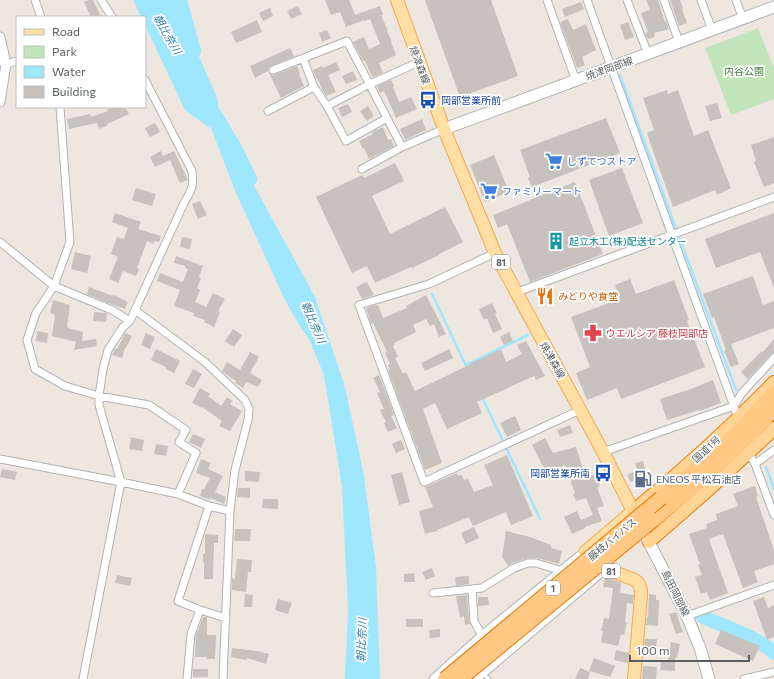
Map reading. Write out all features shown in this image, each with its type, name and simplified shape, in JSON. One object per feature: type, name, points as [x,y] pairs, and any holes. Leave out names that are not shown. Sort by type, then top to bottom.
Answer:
[{"type":"highway","name":"国道1号","points":[[633,511],[689,465],[741,416],[774,382]]},
{"type":"highway","name":"藤枝バイパス","points":[[445,679],[711,456],[739,431],[774,393]]},
{"type":"highway","name":"藤枝バイパス","points":[[460,679],[698,483],[750,435],[774,408]]},
{"type":"highway","points":[[649,542],[704,494],[774,428]]},
{"type":"main road","name":"焼津森線","points":[[397,0],[444,129],[496,253],[633,511]]},
{"type":"main road","name":"焼津岡部線","points":[[444,129],[743,19],[774,6]]},
{"type":"main road","name":"島田岡部線","points":[[633,511],[692,627],[709,679]]},
{"type":"main road","points":[[585,552],[633,511]]},
{"type":"main road","name":"81","points":[[585,552],[606,568],[635,580],[639,584],[641,590],[634,679]]},
{"type":"street","points":[[35,0],[41,16]]},
{"type":"street","points":[[101,0],[111,16]]},
{"type":"street","points":[[547,0],[576,81]]},
{"type":"street","points":[[587,0],[737,415]]},
{"type":"street","points":[[628,0],[648,54]]},
{"type":"street","points":[[664,0],[679,42]]},
{"type":"street","points":[[701,0],[712,30]]},
{"type":"street","points":[[736,0],[743,19]]},
{"type":"street","points":[[772,0],[774,6]]},
{"type":"street","points":[[0,37],[4,55],[0,102]]},
{"type":"street","points":[[273,70],[347,41],[402,147]]},
{"type":"street","points":[[303,58],[314,87],[327,106],[346,141],[387,118]]},
{"type":"street","points":[[3,63],[16,61]]},
{"type":"street","points":[[327,106],[370,84],[419,62]]},
{"type":"street","points":[[83,679],[120,482],[98,405],[103,369],[108,350],[123,327],[130,321],[184,203],[192,190],[193,182],[192,171],[146,82]]},
{"type":"street","points":[[268,111],[314,87]]},
{"type":"street","points":[[60,108],[70,242],[54,286],[36,313],[27,340],[35,369],[65,386],[99,396],[149,405],[186,430],[179,442],[196,453],[178,494]]},
{"type":"street","points":[[362,169],[402,147],[444,129]]},
{"type":"street","points":[[515,290],[520,291],[774,197]]},
{"type":"street","points":[[0,242],[54,286],[112,310],[130,321]]},
{"type":"street","points":[[496,253],[429,284],[359,305],[424,482],[580,410]]},
{"type":"street","points":[[135,310],[205,362],[245,400],[249,409],[248,420],[235,470],[230,511],[223,679]]},
{"type":"street","points":[[603,452],[734,406],[742,393],[774,358]]},
{"type":"street","points":[[755,464],[774,450]]},
{"type":"street","points":[[752,457],[774,516]]},
{"type":"street","points":[[0,459],[178,494],[209,506],[230,511]]},
{"type":"street","points":[[209,506],[178,601],[226,618]]},
{"type":"street","points":[[434,679],[482,636],[585,552]]},
{"type":"street","points":[[433,594],[482,588],[514,568],[528,563],[536,563],[562,571]]},
{"type":"street","points":[[480,677],[606,568]]},
{"type":"street","points":[[687,616],[774,585]]},
{"type":"street","points":[[472,589],[474,621],[482,636]]},
{"type":"street","points":[[188,679],[191,634],[200,610]]},
{"type":"street","points":[[744,679],[774,672]]},
{"type":"lane","points":[[480,677],[489,679]]},
{"type":"green space","name":"内谷公園","points":[[758,28],[774,68],[774,99],[731,115],[705,48]]},
{"type":"water","points":[[133,0],[173,0],[178,8],[217,98],[223,129],[315,297],[345,387],[364,476],[376,567],[380,679],[345,679],[348,610],[342,487],[324,375],[309,339],[285,300],[235,191],[211,128],[212,124],[210,128],[185,110],[146,27],[146,16],[141,16]]},
{"type":"building","points":[[93,0],[101,16],[91,16],[84,2]]},
{"type":"building","points":[[325,0],[349,0],[355,15],[380,6],[383,15],[381,15],[396,55],[379,63],[383,73],[373,77],[372,76],[365,61],[363,61],[353,42],[364,37],[369,49],[380,44],[370,19],[346,27],[340,12],[331,15]]},
{"type":"building","points":[[425,0],[491,0],[518,76],[460,97]]},
{"type":"building","points":[[646,0],[658,0],[665,22],[666,21],[669,29],[654,33],[655,37],[648,39],[645,33],[648,32],[641,13],[650,10]]},
{"type":"building","points":[[670,0],[680,0],[687,23],[679,26]]},
{"type":"building","points":[[581,2],[584,9],[565,17],[562,9]]},
{"type":"building","points":[[298,6],[302,14],[291,19],[287,11]]},
{"type":"building","points":[[270,8],[273,16],[263,21],[259,13]]},
{"type":"building","points":[[568,19],[573,30],[586,24],[596,50],[582,57],[585,65],[577,68],[560,22]]},
{"type":"building","points":[[257,20],[262,32],[236,43],[231,32]]},
{"type":"building","points":[[628,22],[634,37],[625,40],[620,25]]},
{"type":"building","points":[[327,30],[331,38],[322,42],[319,33]]},
{"type":"building","points":[[290,48],[294,56],[271,66],[268,71],[255,78],[250,66]]},
{"type":"building","points":[[336,62],[340,70],[328,75],[336,92],[326,96],[313,70],[322,66],[323,68]]},
{"type":"building","points":[[297,66],[304,86],[281,98],[268,71],[270,74],[274,75]]},
{"type":"building","points":[[353,71],[357,80],[346,84],[342,76]]},
{"type":"building","points":[[391,80],[399,102],[411,97],[417,109],[396,118],[384,91],[380,93],[377,86]]},
{"type":"building","points":[[667,90],[668,94],[678,90],[694,136],[708,130],[731,188],[717,195],[715,190],[673,207],[647,133],[654,130],[643,98]]},
{"type":"building","points":[[717,103],[722,118],[710,121],[705,106]]},
{"type":"building","points":[[348,104],[352,112],[342,117],[338,108]]},
{"type":"building","points":[[368,106],[374,116],[367,121],[360,111]]},
{"type":"building","points":[[110,108],[126,108],[129,114],[99,129],[97,123],[69,129],[67,119],[90,114],[91,117],[108,111],[107,110]]},
{"type":"building","points":[[606,118],[620,153],[532,187],[520,150]]},
{"type":"building","points":[[422,119],[426,130],[405,140],[400,129]]},
{"type":"building","points":[[155,123],[160,132],[150,137],[145,128]]},
{"type":"building","points":[[383,127],[388,140],[391,139],[394,146],[369,159],[359,141],[373,134],[372,132]]},
{"type":"building","points":[[774,137],[774,183],[764,187],[754,162],[756,161],[751,145]]},
{"type":"building","points":[[161,151],[163,156],[174,151],[188,180],[180,183],[170,160],[155,167],[150,157]]},
{"type":"building","points":[[494,155],[509,192],[485,202],[470,165]]},
{"type":"building","points":[[395,163],[404,181],[372,196],[390,234],[445,207],[463,242],[412,268],[411,267],[375,283],[367,266],[352,273],[316,197],[362,175],[364,178]]},
{"type":"building","points":[[622,168],[643,223],[609,236],[589,180]]},
{"type":"building","name":"起立木工(株)配送センター","points":[[575,182],[603,254],[530,282],[507,224],[498,228],[493,215]]},
{"type":"building","points":[[136,188],[156,194],[152,206],[132,200]]},
{"type":"building","points":[[200,201],[207,215],[198,219],[192,204]]},
{"type":"building","points":[[115,213],[141,222],[138,229],[161,236],[159,242],[154,241],[154,244],[147,241],[137,268],[139,269],[136,276],[123,271],[118,283],[109,279],[118,257],[111,254],[117,237],[124,239],[128,228],[112,222]]},
{"type":"building","points":[[774,213],[774,288],[760,252],[716,268],[705,239]]},
{"type":"building","points":[[182,237],[192,239],[190,249],[180,247]]},
{"type":"building","points":[[75,252],[91,256],[87,273],[71,269]]},
{"type":"building","points":[[176,256],[203,266],[199,277],[201,278],[197,288],[200,290],[195,302],[206,307],[213,293],[225,299],[218,311],[220,312],[214,327],[204,322],[205,320],[193,316],[194,313],[174,306],[180,290],[157,281],[160,273],[183,282],[188,269],[185,268],[185,266],[174,263]]},
{"type":"building","points":[[753,276],[763,305],[774,301],[774,328],[731,344],[739,364],[731,367],[724,351],[726,350],[714,317],[712,318],[703,294]]},
{"type":"building","points":[[630,279],[636,294],[674,280],[689,320],[687,321],[705,367],[621,399],[617,388],[587,400],[576,373],[590,367],[571,317],[620,299],[615,285]]},
{"type":"building","points":[[367,282],[374,295],[362,299],[356,287]]},
{"type":"building","points":[[89,287],[113,296],[114,295],[128,302],[125,309],[87,294]]},
{"type":"building","points":[[426,295],[446,334],[439,337],[434,324],[430,326],[426,319],[413,325],[416,332],[394,343],[395,345],[393,346],[398,357],[395,358],[403,374],[406,372],[415,391],[501,349],[506,362],[522,354],[517,345],[526,341],[545,376],[536,380],[534,376],[477,402],[482,413],[447,429],[435,403],[423,409],[442,463],[425,470],[388,370],[390,370],[388,365],[390,364],[385,353],[387,352],[373,323],[371,324],[366,308],[378,305],[383,318],[407,308],[406,306]]},
{"type":"building","points":[[53,300],[70,305],[67,327],[83,332],[82,341],[96,339],[97,346],[74,350],[76,342],[52,336],[55,315],[50,313]]},
{"type":"building","points":[[492,303],[502,329],[493,333],[487,318],[484,320],[479,309]]},
{"type":"building","points":[[94,312],[107,313],[106,322],[93,321]]},
{"type":"building","points":[[233,329],[242,335],[234,347],[225,341]]},
{"type":"building","points":[[37,331],[48,333],[47,343],[36,341]]},
{"type":"building","points":[[509,332],[513,341],[504,345],[500,337]]},
{"type":"building","points":[[125,333],[132,336],[125,348],[122,358],[112,355],[115,348],[117,349]]},
{"type":"building","points":[[146,333],[155,337],[150,349],[141,345]]},
{"type":"building","points":[[774,339],[774,353],[770,355],[748,379],[741,372],[762,351],[763,352]]},
{"type":"building","points":[[156,349],[180,361],[174,373],[166,369],[166,367],[151,360]]},
{"type":"building","points":[[449,349],[453,358],[425,371],[421,363]]},
{"type":"building","points":[[250,352],[259,357],[250,373],[262,380],[258,387],[246,382],[243,388],[222,371],[227,362],[240,370]]},
{"type":"building","points":[[193,369],[202,374],[194,388],[185,384]]},
{"type":"building","points":[[379,375],[394,415],[391,416],[397,428],[388,432],[384,423],[386,422],[380,410],[384,409],[377,393],[380,392],[373,378]]},
{"type":"building","points":[[713,380],[721,403],[700,411],[699,410],[667,420],[660,399]]},
{"type":"building","points":[[200,388],[210,394],[208,396],[221,406],[227,397],[233,401],[230,404],[242,411],[230,431],[219,426],[222,421],[202,407],[192,403]]},
{"type":"building","points":[[515,416],[521,430],[507,437],[500,423]]},
{"type":"building","points":[[570,425],[573,433],[560,437],[557,430]]},
{"type":"building","points":[[193,434],[205,439],[201,448],[189,442]]},
{"type":"building","points":[[131,437],[144,440],[142,451],[129,449]]},
{"type":"building","points":[[545,438],[553,453],[576,447],[586,478],[595,474],[600,486],[597,487],[604,506],[597,508],[602,521],[585,527],[572,534],[564,517],[577,511],[581,520],[593,515],[586,498],[576,501],[573,494],[575,493],[572,483],[565,465],[547,474],[532,445]]},
{"type":"building","points":[[401,440],[405,449],[396,453],[392,444]]},
{"type":"building","points":[[156,444],[168,446],[166,456],[154,454]]},
{"type":"building","points":[[507,455],[533,516],[511,525],[506,512],[473,526],[469,517],[437,531],[425,534],[419,511],[433,507],[425,487],[457,473],[458,476],[462,475],[464,480],[468,479],[474,492],[493,485],[484,465]]},
{"type":"building","points":[[201,459],[211,463],[208,469],[223,476],[215,492],[226,497],[224,504],[210,498],[210,500],[200,496],[202,489],[204,489],[210,478],[196,473]]},
{"type":"building","points":[[643,461],[648,480],[641,482],[640,477],[631,482],[627,475],[637,470],[635,463]]},
{"type":"building","points":[[2,469],[17,472],[15,480],[0,477]]},
{"type":"building","points":[[245,471],[260,472],[259,482],[245,481]]},
{"type":"building","points":[[402,472],[410,502],[399,505],[391,475]]},
{"type":"building","points":[[755,486],[758,496],[756,497],[774,550],[774,564],[754,571],[758,582],[743,588],[723,534],[709,539],[728,593],[710,600],[707,592],[701,594],[695,577],[702,575],[698,565],[700,564],[689,534],[707,528],[706,524],[717,520],[716,514],[738,506],[733,494]]},
{"type":"building","points":[[238,488],[250,488],[250,498],[237,497]]},
{"type":"building","points":[[263,499],[278,499],[278,509],[262,508]]},
{"type":"building","points":[[474,527],[479,538],[466,544],[461,533]]},
{"type":"building","points":[[235,529],[251,529],[250,541],[234,541]]},
{"type":"building","points":[[506,531],[530,537],[551,545],[551,548],[562,551],[559,564],[537,558],[528,558],[512,563],[508,566],[502,557]]},
{"type":"building","points":[[205,534],[218,535],[218,543],[214,543],[213,579],[204,579],[203,554],[205,554]]},
{"type":"building","points":[[237,559],[252,560],[251,572],[248,572],[246,592],[232,590],[232,578],[235,579]]},
{"type":"building","points":[[432,568],[435,576],[426,580],[422,572]]},
{"type":"building","points":[[414,573],[415,582],[404,582],[404,574]]},
{"type":"building","points":[[117,575],[132,578],[130,586],[115,583]]},
{"type":"building","points":[[469,576],[469,584],[456,586],[455,577]]},
{"type":"building","points":[[605,577],[621,583],[620,593],[634,595],[633,604],[627,603],[625,622],[627,622],[624,635],[621,634],[618,646],[601,642],[603,631],[601,631],[604,618],[609,619],[613,588],[603,587]]},
{"type":"building","points":[[245,594],[253,595],[252,607],[244,607]]},
{"type":"building","points":[[649,594],[656,595],[656,600],[659,600],[658,626],[646,625],[648,617]]},
{"type":"building","points":[[467,595],[470,624],[465,625],[464,616],[460,617],[456,596]]},
{"type":"building","points":[[478,597],[488,597],[489,605],[478,606]]},
{"type":"building","points":[[764,597],[768,608],[774,605],[774,637],[767,640],[753,601]]},
{"type":"building","points":[[278,599],[292,603],[288,614],[275,610]]},
{"type":"building","points":[[676,612],[683,632],[676,634],[669,614]]},
{"type":"building","points":[[203,617],[207,617],[207,635],[216,635],[215,659],[195,657],[196,634],[199,630]]},
{"type":"building","points":[[406,619],[423,619],[423,627],[406,627]]},
{"type":"building","points":[[440,629],[440,637],[430,638],[429,630]]},
{"type":"building","points":[[721,630],[760,646],[753,661],[715,644]]},
{"type":"building","points":[[645,639],[657,639],[656,648],[644,648]]},
{"type":"building","points":[[671,642],[680,644],[677,658],[675,657],[675,671],[660,670],[661,661],[668,662]]},
{"type":"building","points":[[232,648],[269,654],[266,664],[247,658],[246,660],[231,657]]},
{"type":"building","points":[[616,650],[629,653],[628,663],[614,660]]},
{"type":"building","points":[[594,658],[615,666],[610,677],[589,671]]},
{"type":"building","points":[[643,666],[657,667],[656,679],[642,679]]},
{"type":"building","points":[[580,668],[590,672],[588,679],[575,679]]},
{"type":"building","points":[[193,669],[208,669],[208,677],[193,677]]},
{"type":"waterway","points":[[180,0],[194,51]]},
{"type":"waterway","points":[[620,75],[736,390]]},
{"type":"waterway","name":"朝比奈川","points":[[214,113],[235,148],[250,179]]},
{"type":"waterway","points":[[432,294],[467,368]]},
{"type":"waterway","points":[[466,365],[528,335]]},
{"type":"waterway","points":[[482,397],[540,519]]},
{"type":"waterway","points":[[766,467],[774,489]]},
{"type":"waterway","points":[[703,617],[740,632],[767,647],[774,653]]},
{"type":"place","name":"岡部営業所前","points":[[428,100]]},
{"type":"place","name":"しずてつストア","points":[[554,161]]},
{"type":"place","name":"ファミリーマート","points":[[489,191]]},
{"type":"place","name":"起立木工(株)配送センター","points":[[556,241]]},
{"type":"place","name":"みどりや食堂","points":[[545,296]]},
{"type":"place","name":"ウエルシア 藤枝岡部店","points":[[593,333]]},
{"type":"place","name":"岡部営業所南","points":[[603,473]]},
{"type":"place","name":"ENEOS 平松石油店","points":[[643,479]]}]
